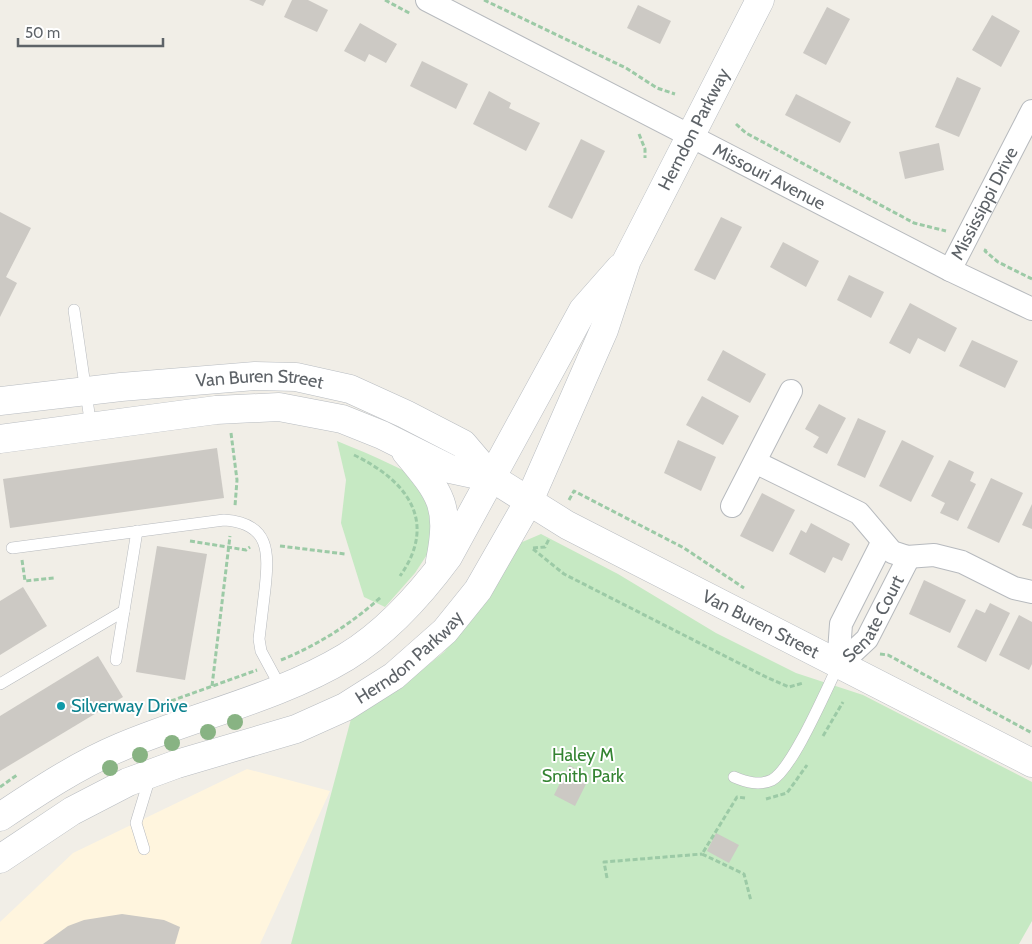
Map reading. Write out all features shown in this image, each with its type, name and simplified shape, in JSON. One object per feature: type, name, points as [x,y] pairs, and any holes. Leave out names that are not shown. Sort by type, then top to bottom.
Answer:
[{"type":"main road","name":"Herndon Parkway","points":[[0,859],[72,811],[102,794],[151,773],[304,726],[345,708],[394,676],[428,647],[460,613],[492,568],[529,501],[604,330],[627,260],[760,0]]},
{"type":"main road","name":"Herndon Parkway","points":[[0,817],[59,778],[120,748],[281,688],[328,667],[368,641],[404,610],[439,569],[461,535],[583,310],[627,260]]},
{"type":"main road","name":"Van Buren Street","points":[[0,401],[255,376],[296,377],[314,380],[368,396],[462,444],[492,478],[567,525],[838,666],[1032,763]]},
{"type":"main road","name":"Van Buren Street","points":[[0,439],[216,410],[280,407],[342,419],[397,442],[450,469],[492,478]]},
{"type":"main road","points":[[397,442],[432,483],[442,503],[445,531],[439,569]]},
{"type":"street","name":"Missouri Avenue","points":[[428,0],[691,134],[950,270],[1032,310]]},
{"type":"street","name":"Mississippi Drive","points":[[950,270],[1032,111]]},
{"type":"street","points":[[732,506],[791,392]]},
{"type":"street","name":"Senate Court","points":[[755,462],[858,513],[882,543],[892,552],[909,556],[934,555],[962,562],[1014,588],[1032,592]]},
{"type":"street","name":"Senate Court","points":[[838,666],[841,624],[882,543]]},
{"type":"street","name":"Senate Court","points":[[838,666],[867,639],[909,556]]},
{"type":"lane","points":[[74,310],[91,427]]},
{"type":"lane","points":[[16,548],[224,520],[248,525],[261,537],[265,546],[268,562],[260,645],[281,688]]},
{"type":"lane","points":[[116,660],[136,531]]},
{"type":"lane","points":[[0,684],[124,611]]},
{"type":"lane","points":[[734,777],[757,783],[772,779],[779,774],[802,737],[838,666]]},
{"type":"lane","points":[[144,849],[136,823],[151,773]]},
{"type":"path","points":[[484,0],[626,68],[657,88],[675,94]]},
{"type":"path","points":[[736,124],[746,133],[914,223],[945,232],[950,228]]},
{"type":"path","points":[[989,243],[985,251],[998,262],[1032,279]]},
{"type":"path","points":[[231,433],[237,480],[234,506]]},
{"type":"path","points":[[354,455],[385,472],[406,495],[415,513],[417,529],[412,560],[395,582]]},
{"type":"path","points":[[574,491],[684,548],[749,591]]},
{"type":"path","points":[[212,686],[231,533]]},
{"type":"path","points":[[183,540],[246,550],[252,545]]},
{"type":"path","points":[[277,546],[345,554]]},
{"type":"path","points":[[16,548],[25,581],[54,578]]},
{"type":"path","points":[[545,548],[532,548],[564,574],[768,678],[790,687],[803,683]]},
{"type":"path","points":[[282,660],[308,649],[341,629],[385,593]]},
{"type":"path","points":[[878,645],[878,653],[888,655],[1032,733]]},
{"type":"path","points":[[245,674],[260,669]]},
{"type":"path","points":[[822,737],[843,702]]},
{"type":"path","points":[[763,799],[770,799],[787,793],[809,761]]},
{"type":"path","points":[[702,854],[737,797],[747,798]]},
{"type":"path","points":[[607,878],[604,862],[702,854],[744,874],[751,901]]},
{"type":"shaded area","points":[[247,769],[330,791],[260,944],[0,944],[0,922],[73,853]]},
{"type":"green space","points":[[337,441],[391,464],[443,493],[434,544],[415,573],[385,607],[364,597],[341,523],[346,480]]},
{"type":"green space","name":"Haley M Smith Park","points":[[541,534],[618,574],[716,633],[796,673],[863,695],[1032,782],[1032,921],[1019,944],[291,944],[351,719],[407,682],[444,652],[481,607],[520,543]]},
{"type":"building","points":[[249,0],[266,0],[263,6]]},
{"type":"building","points":[[292,0],[308,0],[328,10],[317,32],[284,17]]},
{"type":"building","points":[[638,5],[671,21],[660,44],[627,28]]},
{"type":"building","points":[[827,7],[850,19],[826,65],[803,53]]},
{"type":"building","points":[[992,15],[1020,31],[1001,67],[972,50]]},
{"type":"building","points":[[360,23],[397,44],[386,63],[369,54],[365,62],[344,51]]},
{"type":"building","points":[[422,61],[468,84],[456,109],[410,86]]},
{"type":"building","points":[[957,77],[981,88],[959,137],[935,127]]},
{"type":"building","points":[[489,91],[511,103],[509,108],[540,123],[526,151],[473,124]]},
{"type":"building","points":[[796,94],[851,122],[840,143],[785,115]]},
{"type":"building","points":[[581,139],[605,151],[572,219],[548,207]]},
{"type":"building","points":[[939,143],[944,170],[905,179],[899,152]]},
{"type":"building","points":[[0,212],[31,228],[6,277],[17,283],[0,317]]},
{"type":"building","points":[[721,217],[742,227],[715,280],[694,270]]},
{"type":"building","points":[[783,242],[819,261],[806,287],[770,267]]},
{"type":"building","points":[[849,275],[884,292],[871,318],[837,300]]},
{"type":"building","points":[[910,303],[957,328],[945,352],[918,338],[910,354],[889,343]]},
{"type":"building","points":[[972,340],[1018,361],[1005,388],[959,366]]},
{"type":"building","points":[[723,350],[766,374],[750,403],[707,380]]},
{"type":"building","points":[[702,396],[739,416],[723,445],[686,425]]},
{"type":"building","points":[[819,404],[846,418],[827,454],[813,447],[819,437],[805,429]]},
{"type":"building","points":[[858,418],[886,431],[865,478],[837,465]]},
{"type":"building","points":[[678,440],[716,457],[701,491],[664,473]]},
{"type":"building","points":[[902,440],[934,456],[911,502],[879,486]]},
{"type":"building","points":[[217,448],[224,498],[10,528],[3,479]]},
{"type":"building","points":[[949,460],[974,472],[970,481],[976,484],[958,521],[940,513],[945,503],[931,496]]},
{"type":"building","points":[[991,478],[1023,493],[999,543],[967,528]]},
{"type":"building","points":[[762,493],[795,510],[773,552],[740,536]]},
{"type":"building","points":[[1032,504],[1032,529],[1022,525]]},
{"type":"building","points":[[811,523],[850,544],[842,561],[833,557],[825,573],[789,554],[801,530],[806,533]]},
{"type":"building","points":[[157,546],[207,554],[185,680],[136,672]]},
{"type":"building","points":[[924,580],[966,600],[950,633],[909,614]]},
{"type":"building","points":[[23,587],[47,626],[0,655],[0,601]]},
{"type":"building","points":[[990,603],[1010,613],[986,662],[957,647],[976,609],[985,613]]},
{"type":"building","points":[[1019,615],[1032,622],[1032,664],[1029,670],[999,655]]},
{"type":"building","name":"Silverway Drive","points":[[98,656],[123,697],[0,771],[0,716]]},
{"type":"building","points":[[569,765],[590,776],[575,806],[554,795]]},
{"type":"building","points":[[716,833],[739,845],[729,863],[707,851]]},
{"type":"building","points":[[122,914],[164,920],[180,927],[175,944],[43,944],[68,926],[84,920]]},
{"type":"place","name":"Silverway Drive","points":[[61,706]]}]
